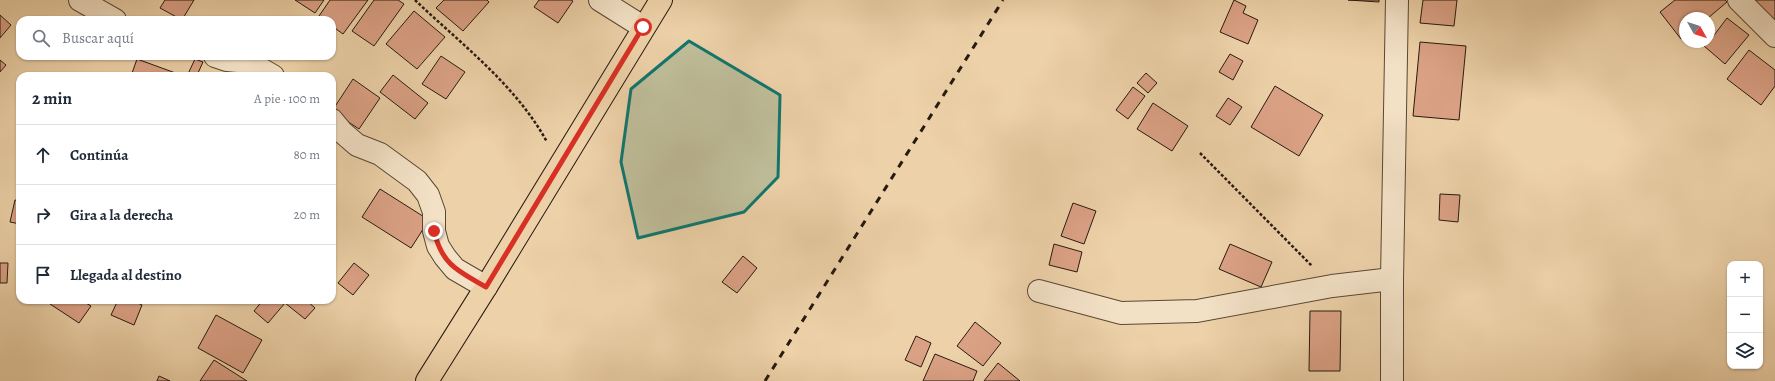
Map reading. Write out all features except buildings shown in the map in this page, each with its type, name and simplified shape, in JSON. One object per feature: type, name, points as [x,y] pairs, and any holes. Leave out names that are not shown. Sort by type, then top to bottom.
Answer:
[{"type":"main road","points":[[427,381],[486,287],[643,27],[661,0]]},
{"type":"street","points":[[80,0],[108,16]]},
{"type":"street","points":[[600,0],[643,27]]},
{"type":"street","points":[[1392,381],[1392,279],[1397,0]]},
{"type":"street","points":[[1739,0],[1775,36]]},
{"type":"street","points":[[227,60],[249,62],[266,72]]},
{"type":"street","points":[[336,125],[357,145],[380,154],[417,181],[428,195],[434,212],[434,231],[438,246],[444,258],[455,270],[486,287]]},
{"type":"street","points":[[1039,291],[1121,313],[1198,311],[1332,286],[1392,279]]},
{"type":"path","points":[[415,0],[490,70],[536,122],[559,166]]},
{"type":"path","points":[[1200,153],[1332,286]]},
{"type":"highlighted area","points":[[689,41],[780,95],[778,177],[744,212],[638,238],[621,162],[631,89]]},
{"type":"railway","points":[[765,381],[1003,0]]},
{"type":"route","points":[[434,231],[438,246],[444,258],[455,270],[486,287],[643,27]]}]
